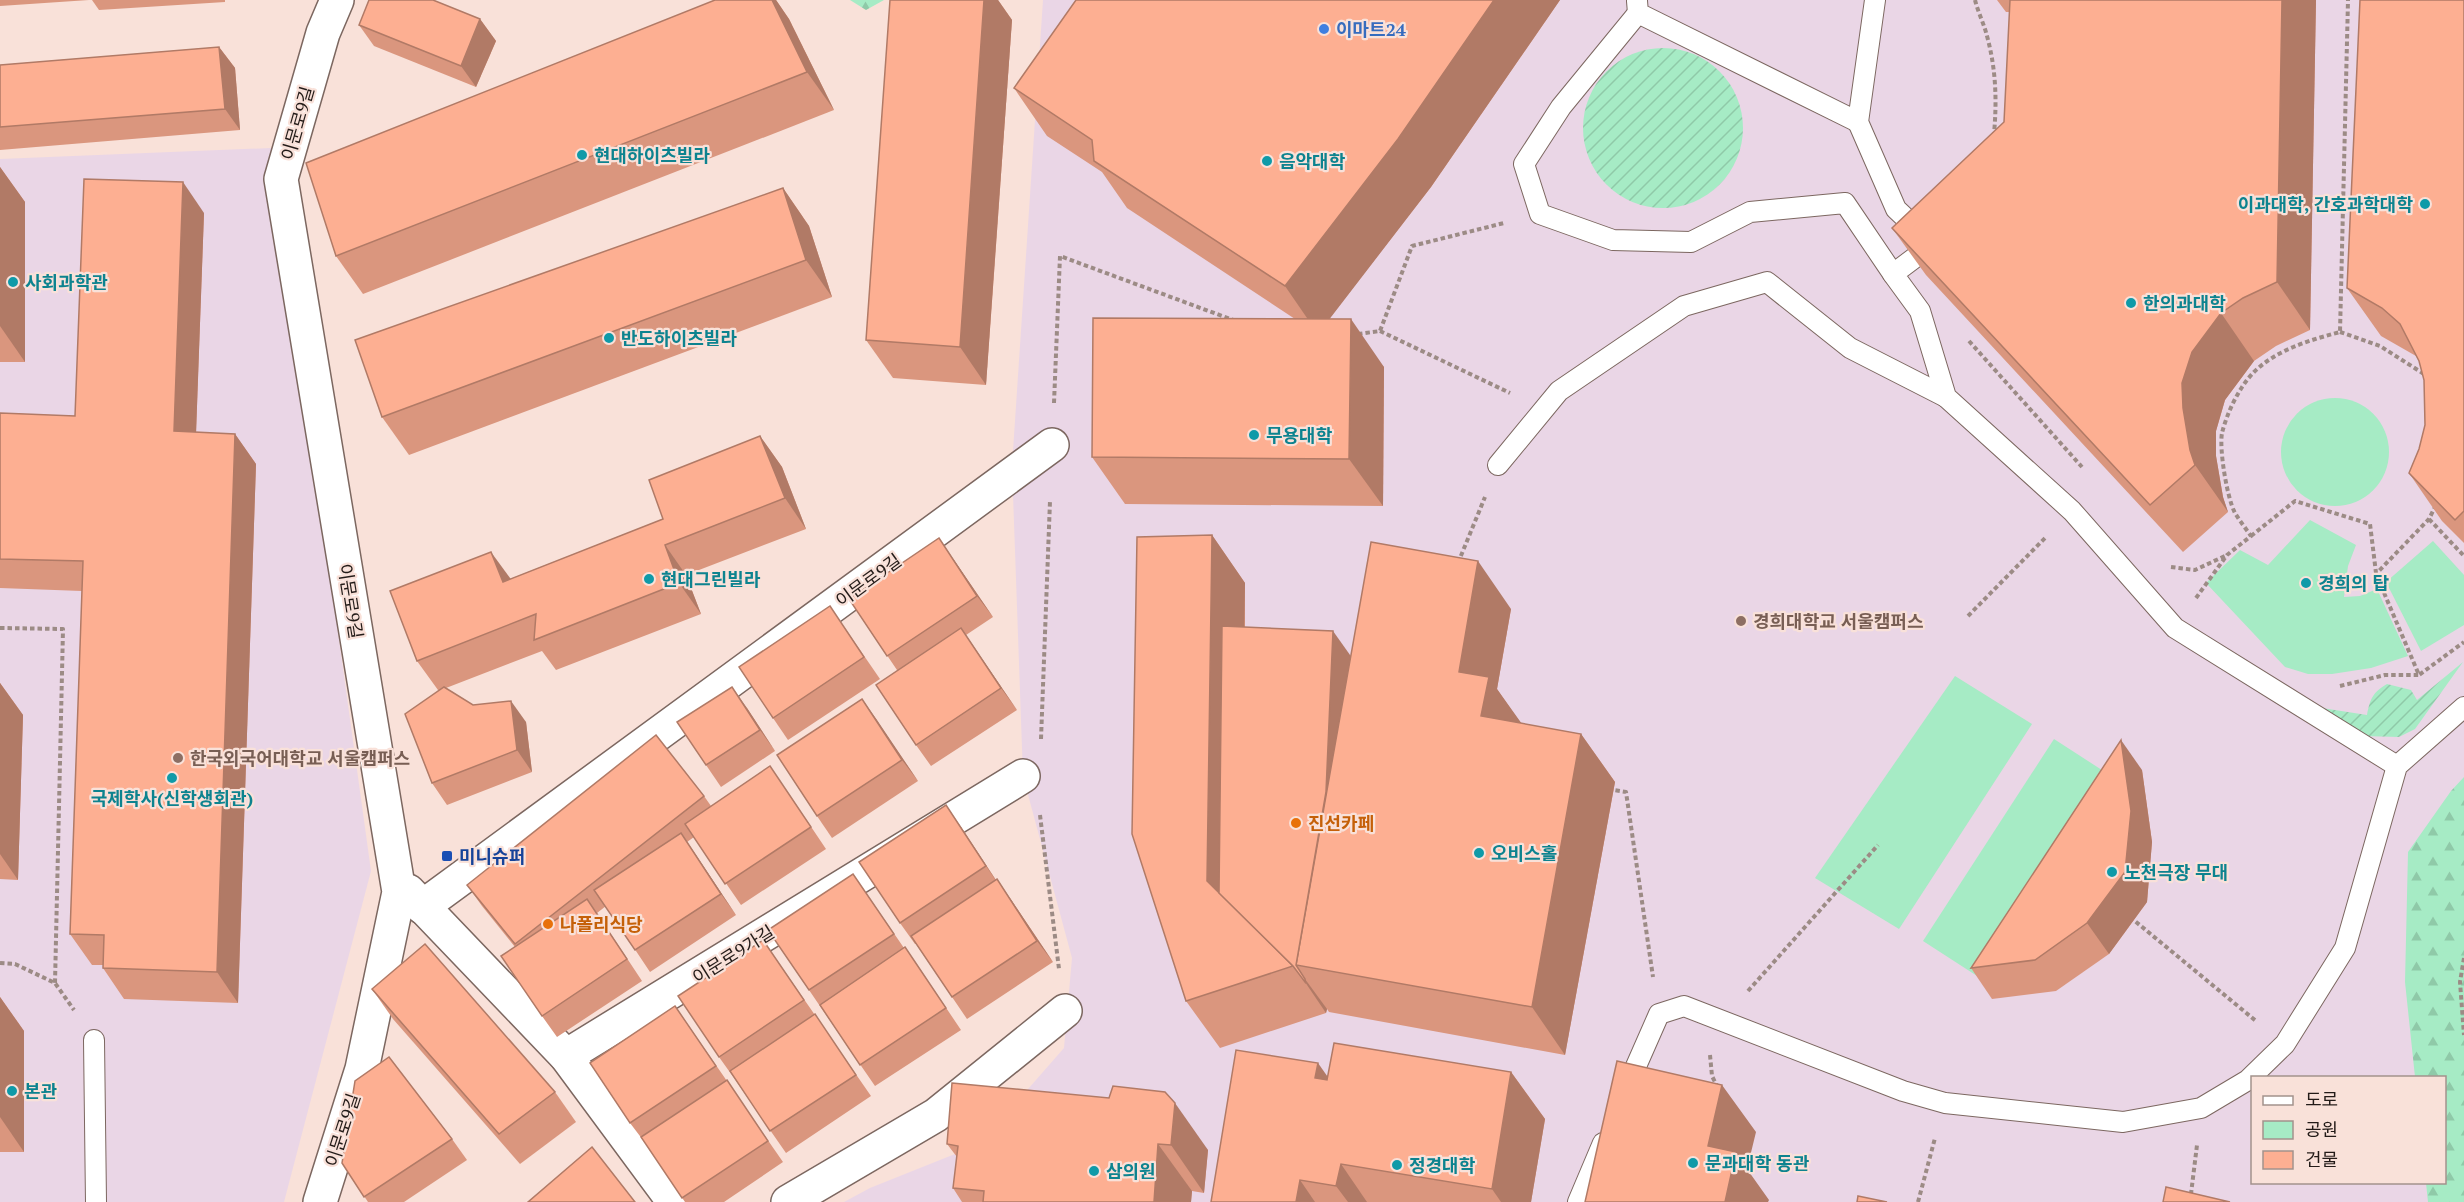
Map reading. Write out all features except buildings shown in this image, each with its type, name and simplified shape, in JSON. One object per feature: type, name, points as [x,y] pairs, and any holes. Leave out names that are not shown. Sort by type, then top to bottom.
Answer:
[{"type":"street","name":"이문로9길","points":[[320,1202],[362,1069],[399,892],[281,179],[323,33],[337,0]]},
{"type":"street","name":"이문로9길","points":[[422,907],[1052,445]]},
{"type":"street","name":"이문로9가길","points":[[566,1056],[1023,776]]},
{"type":"street","points":[[397,878],[422,907],[566,1056],[674,1202]]},
{"type":"street","points":[[788,1202],[936,1115],[1065,1011]]},
{"type":"lane","points":[[1875,0],[1858,123],[1896,209],[1933,244],[1893,274]]},
{"type":"lane","points":[[1858,123],[1638,7],[1561,107],[1524,164],[1540,214],[1613,240],[1691,242],[1750,212],[1845,203],[1920,311],[1946,397]]},
{"type":"lane","points":[[1498,465],[1559,391],[1684,306],[1767,282],[1850,348],[1946,397],[2072,511],[2175,628],[2397,766]]},
{"type":"lane","points":[[2252,1076],[2285,1044],[2345,948],[2397,766],[2464,707]]},
{"type":"lane","points":[[1618,1108],[1659,1014],[1684,1005],[1903,1091],[1945,1103],[2123,1122],[2201,1108],[2251,1077]]},
{"type":"lane","points":[[94,1040],[96,1202]]},
{"type":"lane","points":[[1578,1202],[1609,1129]]},
{"type":"path","points":[[1975,0],[1987,35],[1994,67],[1997,99],[1991,145]]},
{"type":"path","points":[[2340,332],[2348,0]]},
{"type":"path","points":[[1380,331],[1412,246],[1540,214]]},
{"type":"path","points":[[1040,741],[1060,256],[1240,322]]},
{"type":"path","points":[[1351,334],[1380,331],[1544,410]]},
{"type":"path","points":[[2251,536],[2234,512],[2224,475],[2222,434],[2236,399],[2253,372],[2282,353],[2309,340],[2340,332],[2380,346],[2426,375]]},
{"type":"path","points":[[1968,340],[2085,471]]},
{"type":"path","points":[[1454,571],[1498,465]]},
{"type":"path","points":[[2376,574],[2429,519],[2438,500]]},
{"type":"path","points":[[2163,558],[2171,567],[2195,570],[2227,555],[2295,501],[2370,524],[2376,574],[2419,675]]},
{"type":"path","points":[[1968,616],[2072,511]]},
{"type":"path","points":[[2429,519],[2464,556]]},
{"type":"path","points":[[2175,628],[2227,555]]},
{"type":"path","points":[[0,628],[63,629],[55,983]]},
{"type":"path","points":[[2329,689],[2385,675],[2419,675],[2464,642]]},
{"type":"path","points":[[1604,788],[1626,792],[1659,1014]]},
{"type":"path","points":[[1040,812],[1065,1011]]},
{"type":"path","points":[[1722,1020],[1878,845]]},
{"type":"path","points":[[2128,915],[2285,1044]]},
{"type":"path","points":[[2464,958],[2460,981],[2464,1035]]},
{"type":"path","points":[[0,963],[15,964],[55,983],[94,1040]]},
{"type":"path","points":[[1712,1076],[1722,1094]]},
{"type":"path","points":[[1918,1202],[1945,1103]]},
{"type":"path","points":[[2190,1202],[2193,1189]]},
{"type":"shaded area","name":"경희대학교 서울캠퍼스","points":[[1043,0],[2464,0],[2464,1202],[844,1202],[870,1188],[980,1144],[1064,1048],[1072,958],[1023,776],[1012,466]]},
{"type":"shaded area","name":"한국외국어대학교 서울캠퍼스","points":[[271,148],[371,871],[284,1202],[0,1202],[0,159]]},
{"type":"green space","points":[[850,0],[884,0],[866,10]]},
{"type":"green space","points":[[1663,48],[1693,55],[1707,62],[1719,72],[1729,84],[1736,98],[1743,128],[1736,158],[1729,172],[1719,184],[1707,194],[1693,201],[1663,208],[1633,201],[1619,194],[1607,184],[1597,172],[1590,158],[1583,128],[1590,98],[1597,84],[1607,72],[1619,62],[1633,55]]},
{"type":"green space","points":[[2335,398],[2356,402],[2373,414],[2385,431],[2389,452],[2385,473],[2373,490],[2356,502],[2335,506],[2314,502],[2297,490],[2285,473],[2281,452],[2285,431],[2297,414],[2314,402]]},
{"type":"green space","points":[[2310,520],[2356,545],[2348,566],[2344,597],[2360,596],[2377,589],[2408,656],[2371,668],[2332,674],[2308,674],[2285,667],[2206,583],[2240,550],[2268,565]]},
{"type":"green space","points":[[2433,541],[2464,575],[2464,625],[2421,651],[2386,582]]},
{"type":"green space","points":[[2463,662],[2415,729],[2399,737],[2362,736],[2341,727],[2322,708],[2367,715],[2373,696],[2387,684],[2411,690],[2417,700]]},
{"type":"green space","points":[[1955,676],[2032,724],[1899,929],[1815,878]]},
{"type":"green space","points":[[2054,739],[2122,783],[1991,985],[1923,941]]},
{"type":"green space","points":[[2464,777],[2464,1202],[2428,1202],[2426,1184],[2446,1184],[2446,1076],[2415,1076],[2405,982],[2408,852],[2451,791]]},
{"type":"place","name":"이마트24","points":[[1324,29]]},
{"type":"place","name":"현대하이츠빌라","points":[[582,155]]},
{"type":"place","name":"음악대학","points":[[1267,161]]},
{"type":"place","name":"이과대학, 간호과학대학","points":[[2425,204]]},
{"type":"place","name":"사회과학관","points":[[13,282]]},
{"type":"place","name":"한의과대학","points":[[2131,303]]},
{"type":"place","name":"반도하이츠빌라","points":[[609,338]]},
{"type":"place","name":"무용대학","points":[[1254,435]]},
{"type":"place","name":"현대그린빌라","points":[[649,579]]},
{"type":"place","name":"경희의 탑","points":[[2306,583]]},
{"type":"place","name":"경희대학교 서울캠퍼스","points":[[1741,621]]},
{"type":"place","name":"한국외국어대학교 서울캠퍼스","points":[[178,758]]},
{"type":"place","name":"국제학사(신학생회관)","points":[[172,778]]},
{"type":"place","name":"진선카페","points":[[1296,823]]},
{"type":"place","name":"오비스홀","points":[[1479,853]]},
{"type":"place","name":"미니슈퍼","points":[[447,856]]},
{"type":"place","name":"노천극장 무대","points":[[2112,872]]},
{"type":"place","name":"나폴리식당","points":[[548,924]]},
{"type":"place","name":"본관","points":[[12,1091]]},
{"type":"place","name":"문과대학 동관","points":[[1693,1163]]},
{"type":"place","name":"정경대학","points":[[1397,1165]]},
{"type":"place","name":"삼의원","points":[[1094,1171]]}]
